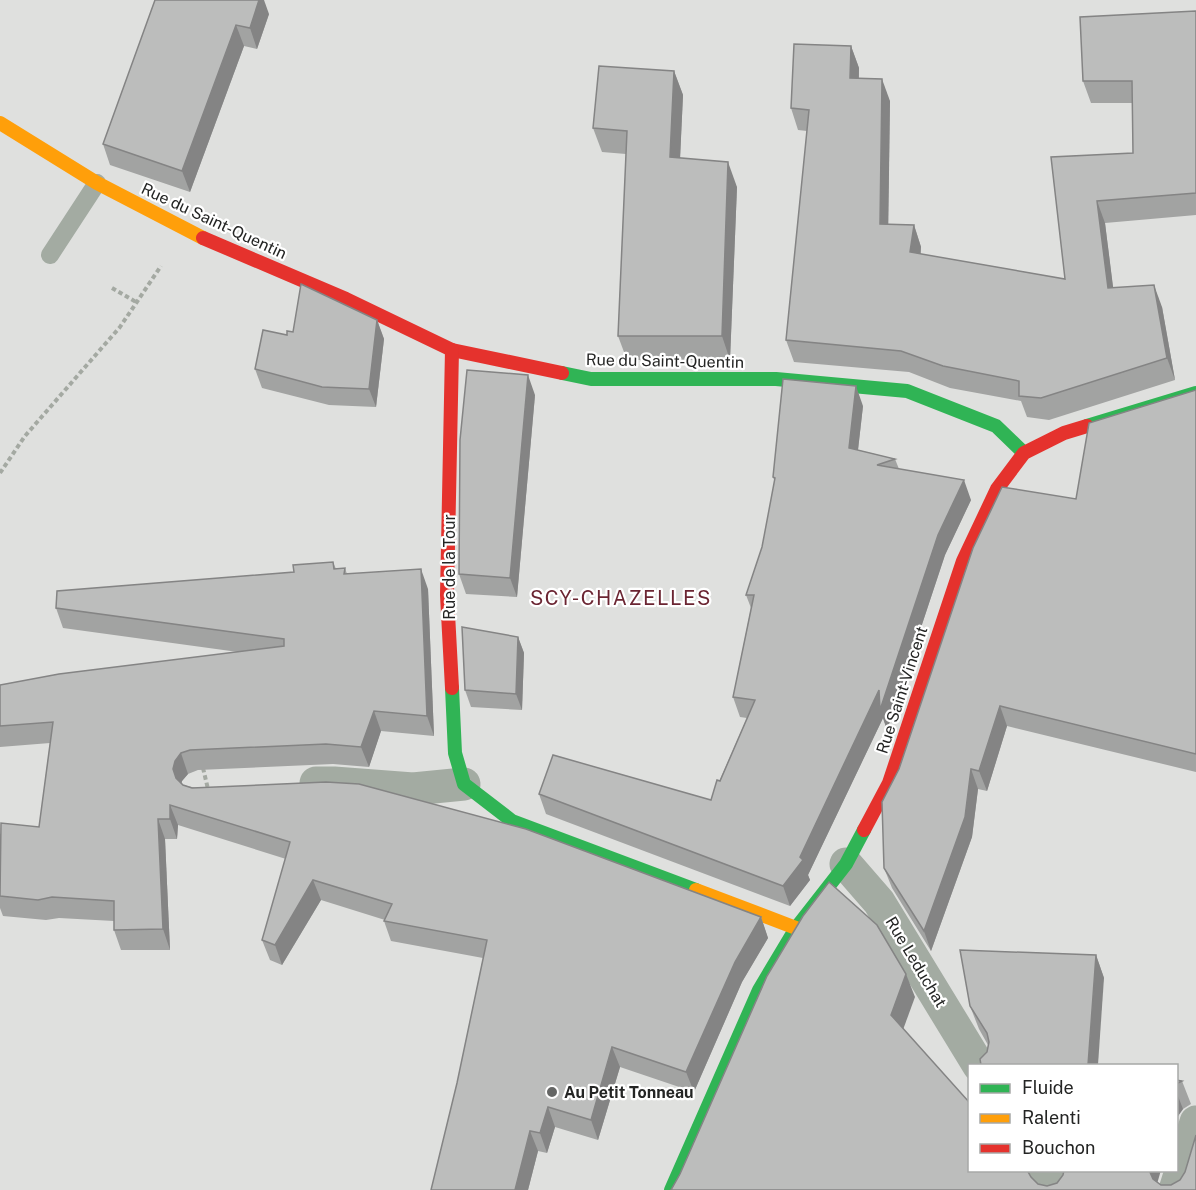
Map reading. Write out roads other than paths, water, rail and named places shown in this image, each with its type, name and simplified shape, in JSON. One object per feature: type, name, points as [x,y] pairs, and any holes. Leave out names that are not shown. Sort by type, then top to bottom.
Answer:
[{"type":"street","name":"Rue du Saint-Quentin","points":[[0,123],[97,183],[185,230],[346,299],[452,350],[591,379],[776,379],[907,391],[996,426],[1024,453]]},
{"type":"street","name":"Rue de la Tour","points":[[452,350],[447,594],[455,753],[464,784]]},
{"type":"street","points":[[1024,453],[1064,434],[1196,393]]},
{"type":"street","name":"Rue Saint-Vincent","points":[[671,1190],[759,990],[796,928],[846,864],[889,783],[963,561],[997,489],[1024,453]]},
{"type":"street","points":[[288,784],[334,783],[413,789],[464,784],[512,821],[796,928]]},
{"type":"street","name":"Rue Leduchat","points":[[846,864],[879,902],[978,1064]]},
{"type":"street","points":[[1175,1190],[1196,1122]]},
{"type":"street","points":[[1044,1172],[1055,1190]]},
{"type":"lane","points":[[50,255],[97,183]]},
{"type":"place","name":"Au Petit Tonneau","points":[[552,1092]]},
{"type":"district","name":"SCY-CHAZELLES","points":[[621,598]]}]
